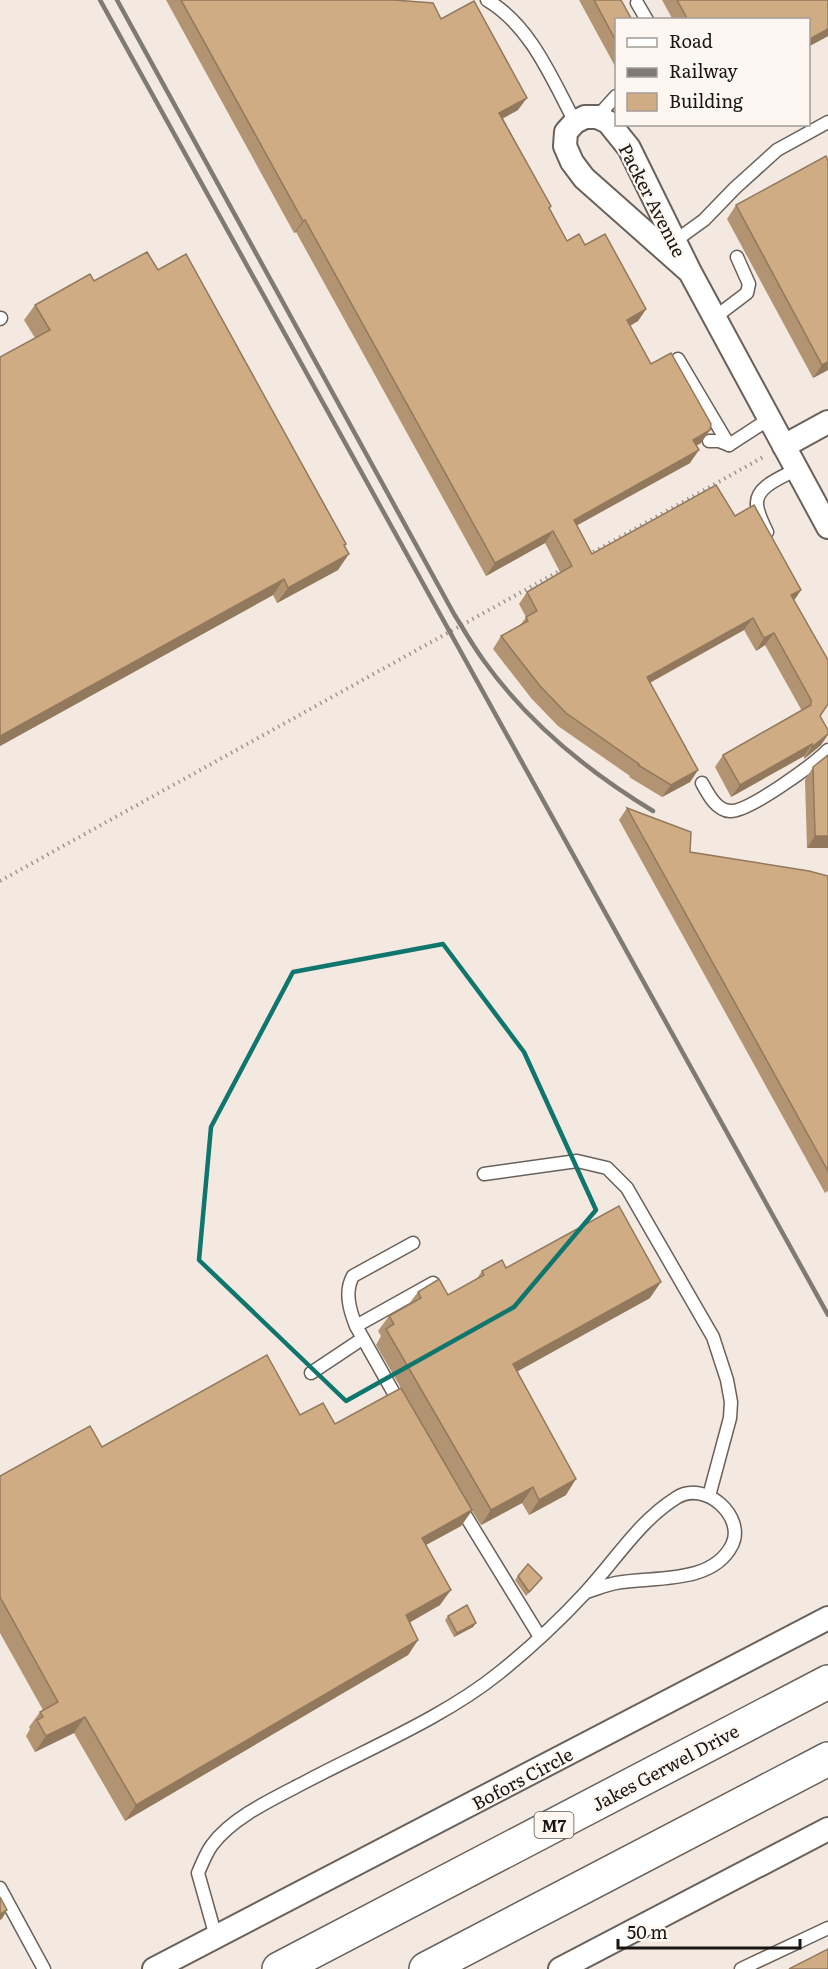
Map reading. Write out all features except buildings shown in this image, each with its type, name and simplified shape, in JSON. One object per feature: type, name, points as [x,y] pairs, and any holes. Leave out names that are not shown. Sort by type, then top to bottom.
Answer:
[{"type":"highway","name":"Jakes Gerwel Drive","points":[[279,1969],[828,1682]]},
{"type":"highway","points":[[426,1969],[828,1759]]},
{"type":"street","name":"Packer Avenue","points":[[690,272],[584,178],[572,162],[565,146],[566,132],[586,119],[608,122],[629,148],[690,272],[828,530]]},
{"type":"street","points":[[784,446],[828,422]]},
{"type":"street","name":"Bofors Circle","points":[[154,1969],[828,1618]]},
{"type":"street","points":[[560,1969],[828,1829]]},
{"type":"lane","points":[[487,0],[502,9],[586,119],[615,97]]},
{"type":"lane","points":[[637,3],[646,18]]},
{"type":"lane","points":[[675,241],[704,220],[777,150],[828,122]]},
{"type":"lane","points":[[714,318],[747,293],[749,284],[737,257]]},
{"type":"lane","points":[[678,359],[729,445]]},
{"type":"lane","points":[[729,445],[769,419]]},
{"type":"lane","points":[[709,441],[729,445]]},
{"type":"lane","points":[[771,544],[756,504],[758,494],[768,485],[797,469]]},
{"type":"lane","points":[[702,783],[710,798],[722,808],[732,811],[742,808],[793,778],[828,750]]},
{"type":"lane","points":[[483,1174],[577,1161],[608,1168],[627,1188],[713,1337],[727,1380],[730,1418],[709,1496]]},
{"type":"lane","points":[[409,1420],[356,1326],[349,1300],[349,1288],[353,1276],[413,1243]]},
{"type":"lane","points":[[356,1326],[433,1283]]},
{"type":"lane","points":[[311,1373],[362,1339]]},
{"type":"lane","points":[[450,1491],[540,1637]]},
{"type":"lane","points":[[216,1937],[198,1873],[212,1845],[230,1826],[273,1799],[452,1705],[498,1674],[586,1592],[643,1523],[660,1508],[684,1493],[704,1492],[723,1506],[732,1520],[734,1541],[718,1562],[706,1569],[690,1574],[617,1583],[586,1592]]},
{"type":"lane","points":[[0,1888],[44,1969]]},
{"type":"lane","points":[[741,1969],[828,1928]]},
{"type":"path","points":[[586,556],[784,446]]},
{"type":"path","points":[[0,881],[565,567]]},
{"type":"highlighted area","points":[[443,944],[524,1052],[596,1210],[514,1307],[346,1401],[199,1260],[211,1127],[293,972]]},
{"type":"railway","points":[[100,0],[828,1315]]},
{"type":"railway","points":[[117,0],[454,614],[476,650],[501,684],[540,726],[582,763],[653,811]]}]
